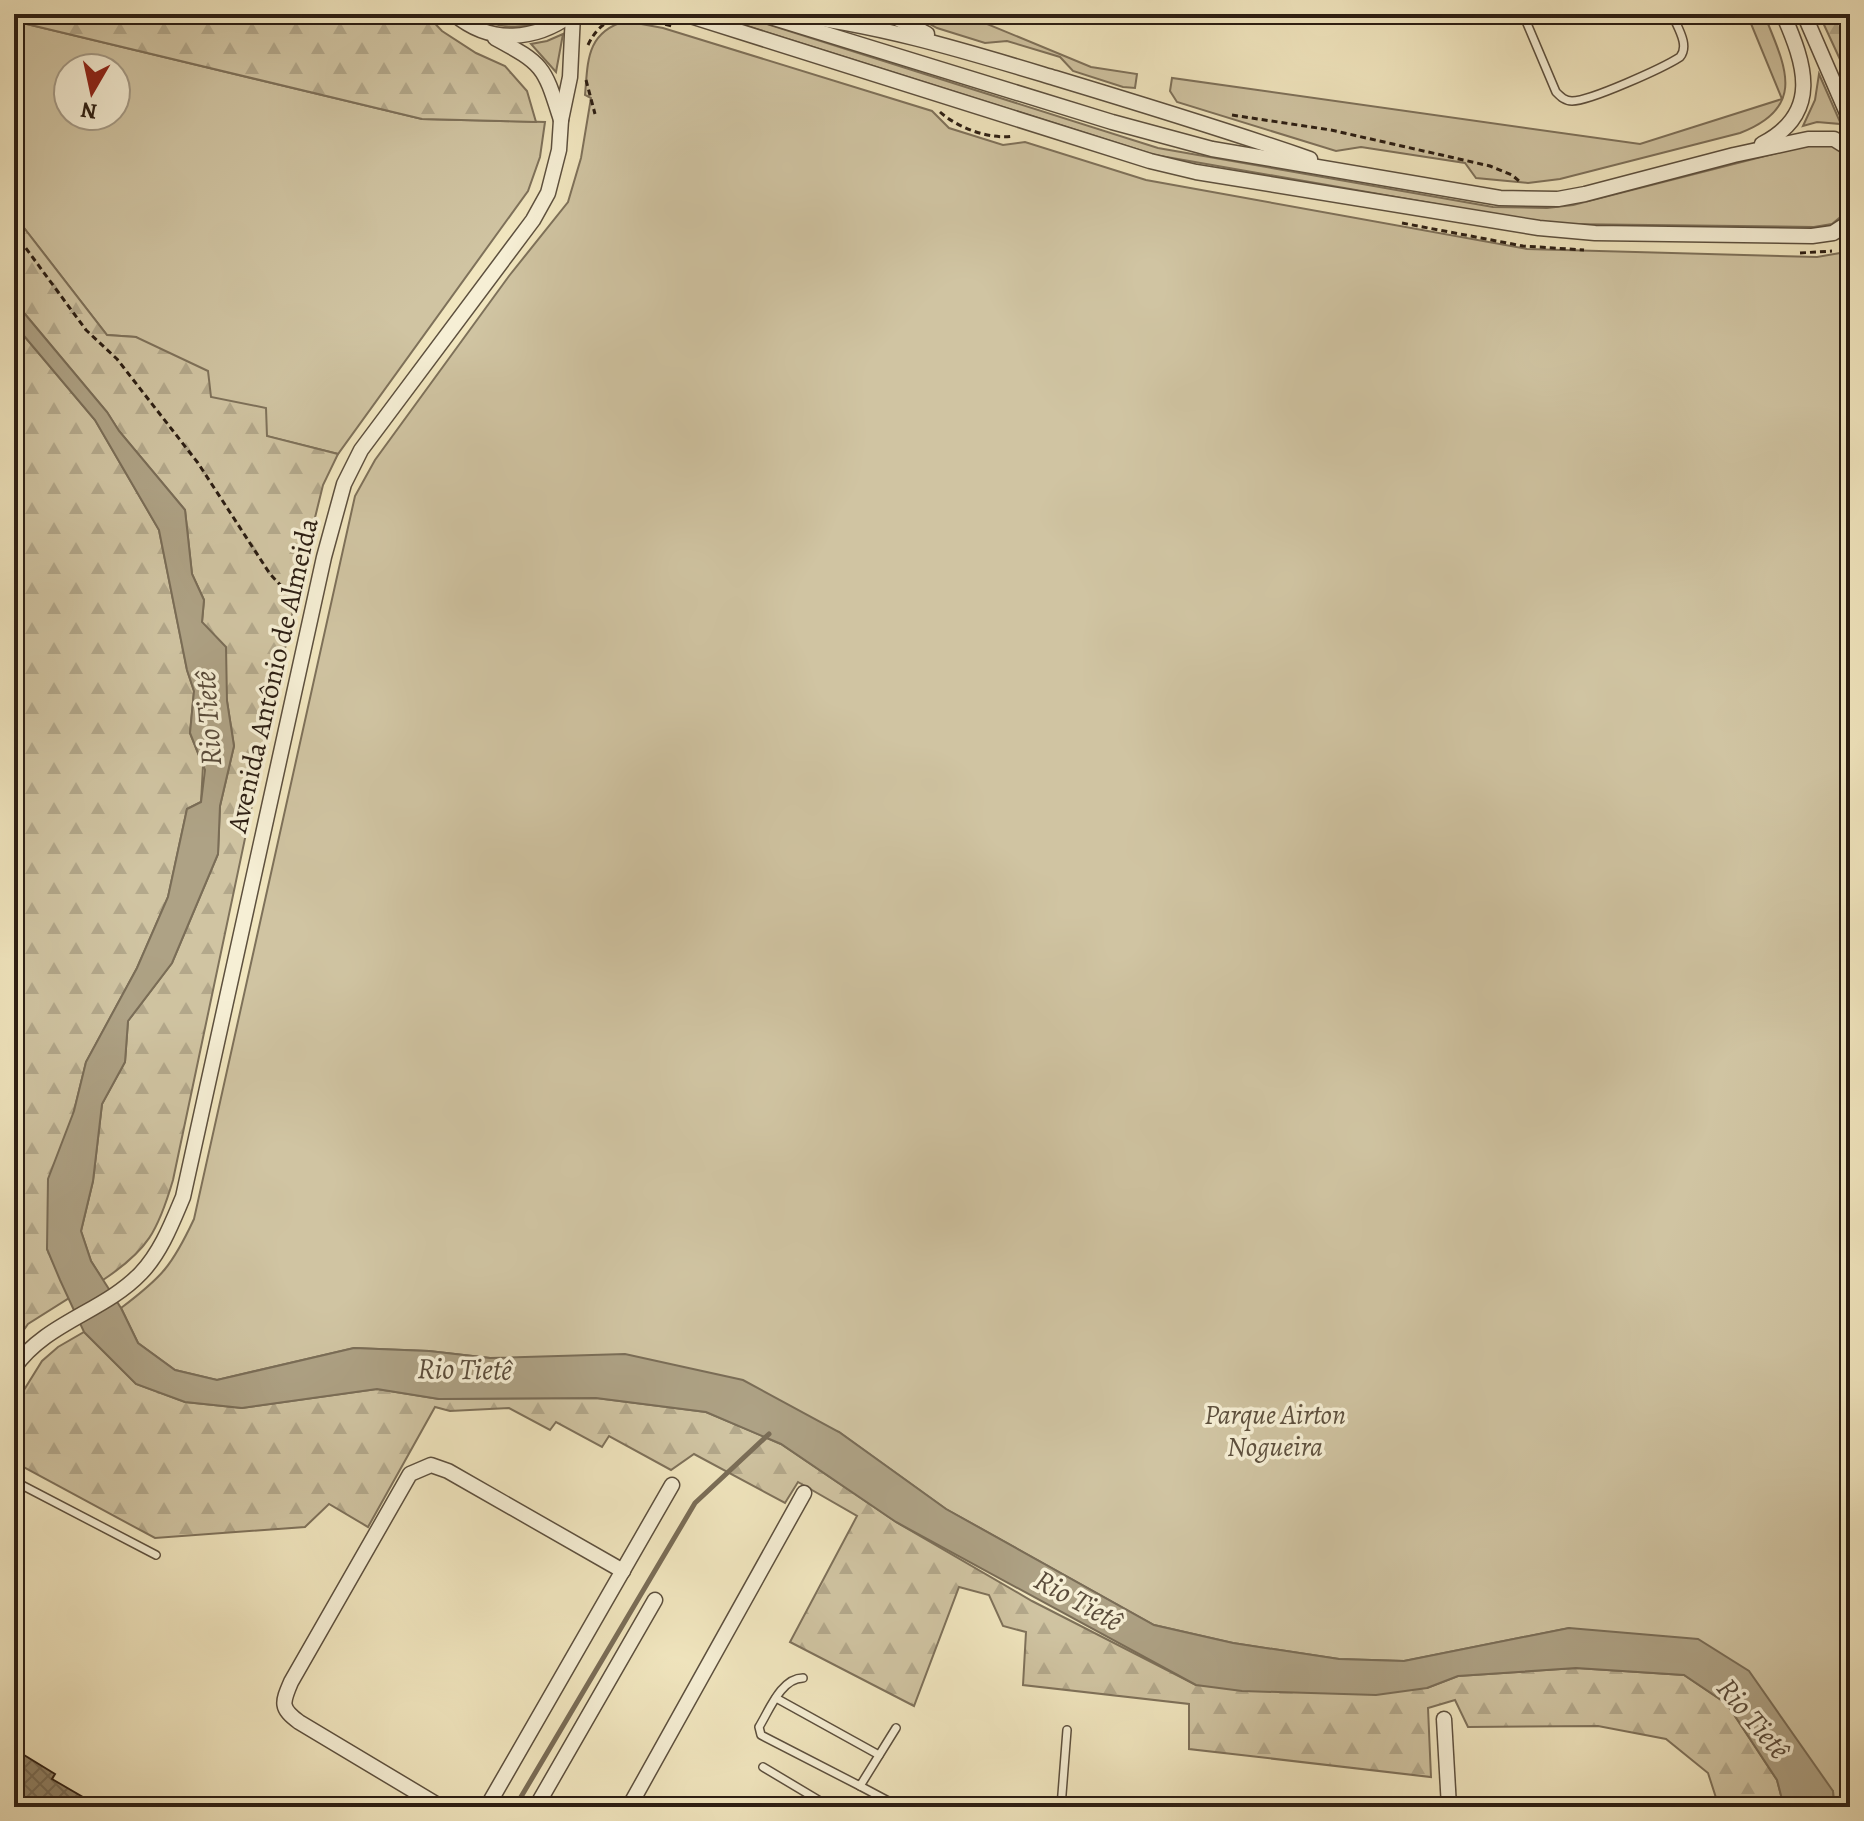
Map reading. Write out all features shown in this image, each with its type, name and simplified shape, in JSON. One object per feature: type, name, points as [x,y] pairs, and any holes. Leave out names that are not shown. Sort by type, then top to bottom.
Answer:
[{"type":"street","name":"Avenida Antônio de Almeida","points":[[454,14],[538,65],[547,76],[561,120]]},
{"type":"street","name":"Avenida Antônio de Almeida","points":[[488,34],[511,37],[533,35],[555,27],[573,14]]},
{"type":"street","name":"Avenida Antônio de Almeida","points":[[14,1368],[45,1335],[121,1290],[142,1272],[157,1251],[183,1197],[313,603],[340,495],[361,450],[533,220],[548,193],[555,171],[570,77],[573,14]]},
{"type":"street","points":[[684,14],[1115,151],[1196,172],[1539,228],[1595,233],[1812,236],[1833,233],[1850,222]]},
{"type":"street","points":[[761,14],[1126,126],[1212,149],[1500,198],[1558,199],[1820,137],[1834,139],[1850,149]]},
{"type":"street","points":[[780,14],[879,28],[960,50],[1152,108],[1356,175]]},
{"type":"street","points":[[815,18],[831,14]]},
{"type":"street","points":[[889,14],[960,50]]},
{"type":"street","points":[[1734,155],[1784,131],[1801,104],[1804,89],[1801,61],[1783,14]]},
{"type":"street","points":[[1804,14],[1850,120]]},
{"type":"street","points":[[441,1807],[299,1722],[287,1713],[283,1703],[291,1682],[410,1474],[431,1465],[448,1471],[623,1571]]},
{"type":"street","points":[[487,1807],[672,1485]]},
{"type":"street","points":[[629,1807],[804,1493]]},
{"type":"street","points":[[536,1807],[655,1600]]},
{"type":"street","points":[[1444,1719],[1449,1807]]},
{"type":"lane","points":[[1523,14],[1556,92],[1564,100],[1571,101],[1606,90],[1680,57],[1684,46],[1672,14]]},
{"type":"lane","points":[[14,1481],[156,1555]]},
{"type":"lane","points":[[803,1678],[790,1680],[776,1698],[759,1727],[761,1735],[892,1803],[889,1807]]},
{"type":"lane","points":[[776,1698],[879,1755]]},
{"type":"lane","points":[[860,1786],[896,1728]]},
{"type":"lane","points":[[1061,1807],[1067,1730]]},
{"type":"lane","points":[[763,1767],[830,1807]]},
{"type":"path","points":[[1227,114],[1331,130],[1490,166],[1512,175],[1524,186]]},
{"type":"path","points":[[14,232],[86,330],[117,359],[198,463],[270,574],[285,590],[313,603]]},
{"type":"green space","points":[[14,14],[426,14],[442,31],[476,53],[505,66],[527,91],[536,122],[422,119],[14,21]]},
{"type":"green space","points":[[470,14],[561,14],[538,23],[515,27],[493,24]]},
{"type":"green space","points":[[709,14],[735,14],[1158,148],[1493,207],[1573,205],[1824,141],[1850,155],[1850,209],[1832,224],[1814,227],[1562,224],[1522,219],[1155,155]]},
{"type":"green space","points":[[912,14],[963,14],[1091,67],[1137,74],[1135,88],[1073,71],[1060,57],[1007,41],[985,43],[937,28]]},
{"type":"green space","points":[[1747,14],[1764,14],[1784,68],[1783,98],[1775,111],[1761,123],[1740,133],[1560,179],[1528,183],[1476,178],[1465,163],[1361,147],[1336,151],[1177,102],[1170,91],[1172,78],[1640,144],[1782,99]]},
{"type":"green space","points":[[1819,14],[1850,14],[1850,81]]},
{"type":"green space","points":[[14,21],[422,119],[545,122],[540,157],[528,191],[338,454],[266,436],[136,337],[107,335],[14,215]]},
{"type":"green space","name":"Parque Airton Nogueira","points":[[625,21],[663,28],[932,111],[949,128],[1003,145],[1025,142],[1146,180],[1527,249],[1817,257],[1840,253],[1850,247],[1850,389],[1845,393],[1850,395],[1850,1807],[1834,1807],[1833,1791],[1569,1628],[1404,1661],[1339,1659],[1233,1643],[1154,1625],[946,1509],[839,1432],[490,1358],[429,1351],[354,1348],[217,1380],[175,1370],[138,1343],[121,1308],[165,1270],[194,1219],[355,496],[375,460],[509,276],[568,202],[581,158],[591,98],[585,95],[592,50],[603,33]]},
{"type":"green space","points":[[563,34],[556,72],[531,44]]},
{"type":"green space","points":[[1819,74],[1841,124],[1817,122],[1803,126],[1815,100]]},
{"type":"green space","points":[[14,215],[107,335],[136,337],[208,371],[211,397],[266,408],[267,436],[338,454],[323,485],[298,587],[173,1180],[162,1213],[149,1238],[131,1259],[103,1280],[91,1261],[81,1231],[93,1181],[102,1104],[125,1062],[128,1021],[172,963],[218,854],[220,806],[234,746],[227,701],[202,622],[204,600],[192,574],[185,510],[14,301]]},
{"type":"green space","points":[[14,324],[95,420],[159,530],[194,691],[190,733],[203,766],[201,802],[187,809],[168,897],[137,968],[86,1062],[47,1249],[69,1298],[28,1324],[14,1344]]},
{"type":"green space","points":[[84,1332],[136,1384],[185,1402],[242,1408],[377,1389],[439,1399],[596,1398],[706,1412],[781,1444],[896,1522],[1032,1601],[1196,1685],[1427,1688],[1458,1676],[1576,1668],[1684,1675],[1727,1704],[1777,1780],[1784,1807],[1719,1807],[1708,1773],[1666,1739],[1598,1726],[1468,1727],[1455,1700],[1428,1708],[1431,1777],[1189,1749],[1189,1704],[1023,1685],[1026,1632],[1003,1626],[989,1595],[959,1587],[914,1706],[790,1642],[857,1516],[798,1482],[785,1503],[694,1454],[671,1470],[609,1436],[602,1447],[556,1422],[550,1430],[509,1408],[450,1411],[435,1407],[368,1527],[329,1504],[305,1527],[155,1538],[14,1462],[14,1406],[42,1361],[58,1347]]},
{"type":"water","name":"Rio Tietê","points":[[14,301],[185,510],[192,574],[204,600],[202,622],[226,647],[227,701],[234,746],[220,806],[218,854],[172,963],[128,1021],[125,1062],[102,1104],[93,1181],[81,1231],[91,1261],[121,1308],[138,1343],[175,1370],[217,1380],[354,1348],[429,1351],[490,1358],[625,1354],[743,1380],[839,1432],[946,1509],[1154,1625],[1233,1643],[1339,1659],[1404,1661],[1569,1628],[1698,1639],[1749,1671],[1833,1791],[1834,1807],[1784,1807],[1777,1780],[1727,1704],[1684,1675],[1576,1668],[1458,1676],[1427,1688],[1376,1695],[1242,1691],[1196,1685],[896,1522],[781,1444],[706,1412],[596,1398],[439,1399],[377,1389],[242,1408],[185,1402],[136,1384],[84,1332],[60,1280],[47,1249],[48,1179],[74,1111],[86,1062],[137,968],[168,897],[187,809],[201,802],[205,770],[190,733],[194,691],[159,530],[95,420],[14,324]]},
{"type":"building","points":[[24,1755],[55,1774],[52,1779],[100,1807],[14,1807],[14,1772]]},
{"type":"waterway","points":[[515,1807],[695,1503],[769,1434]]}]
